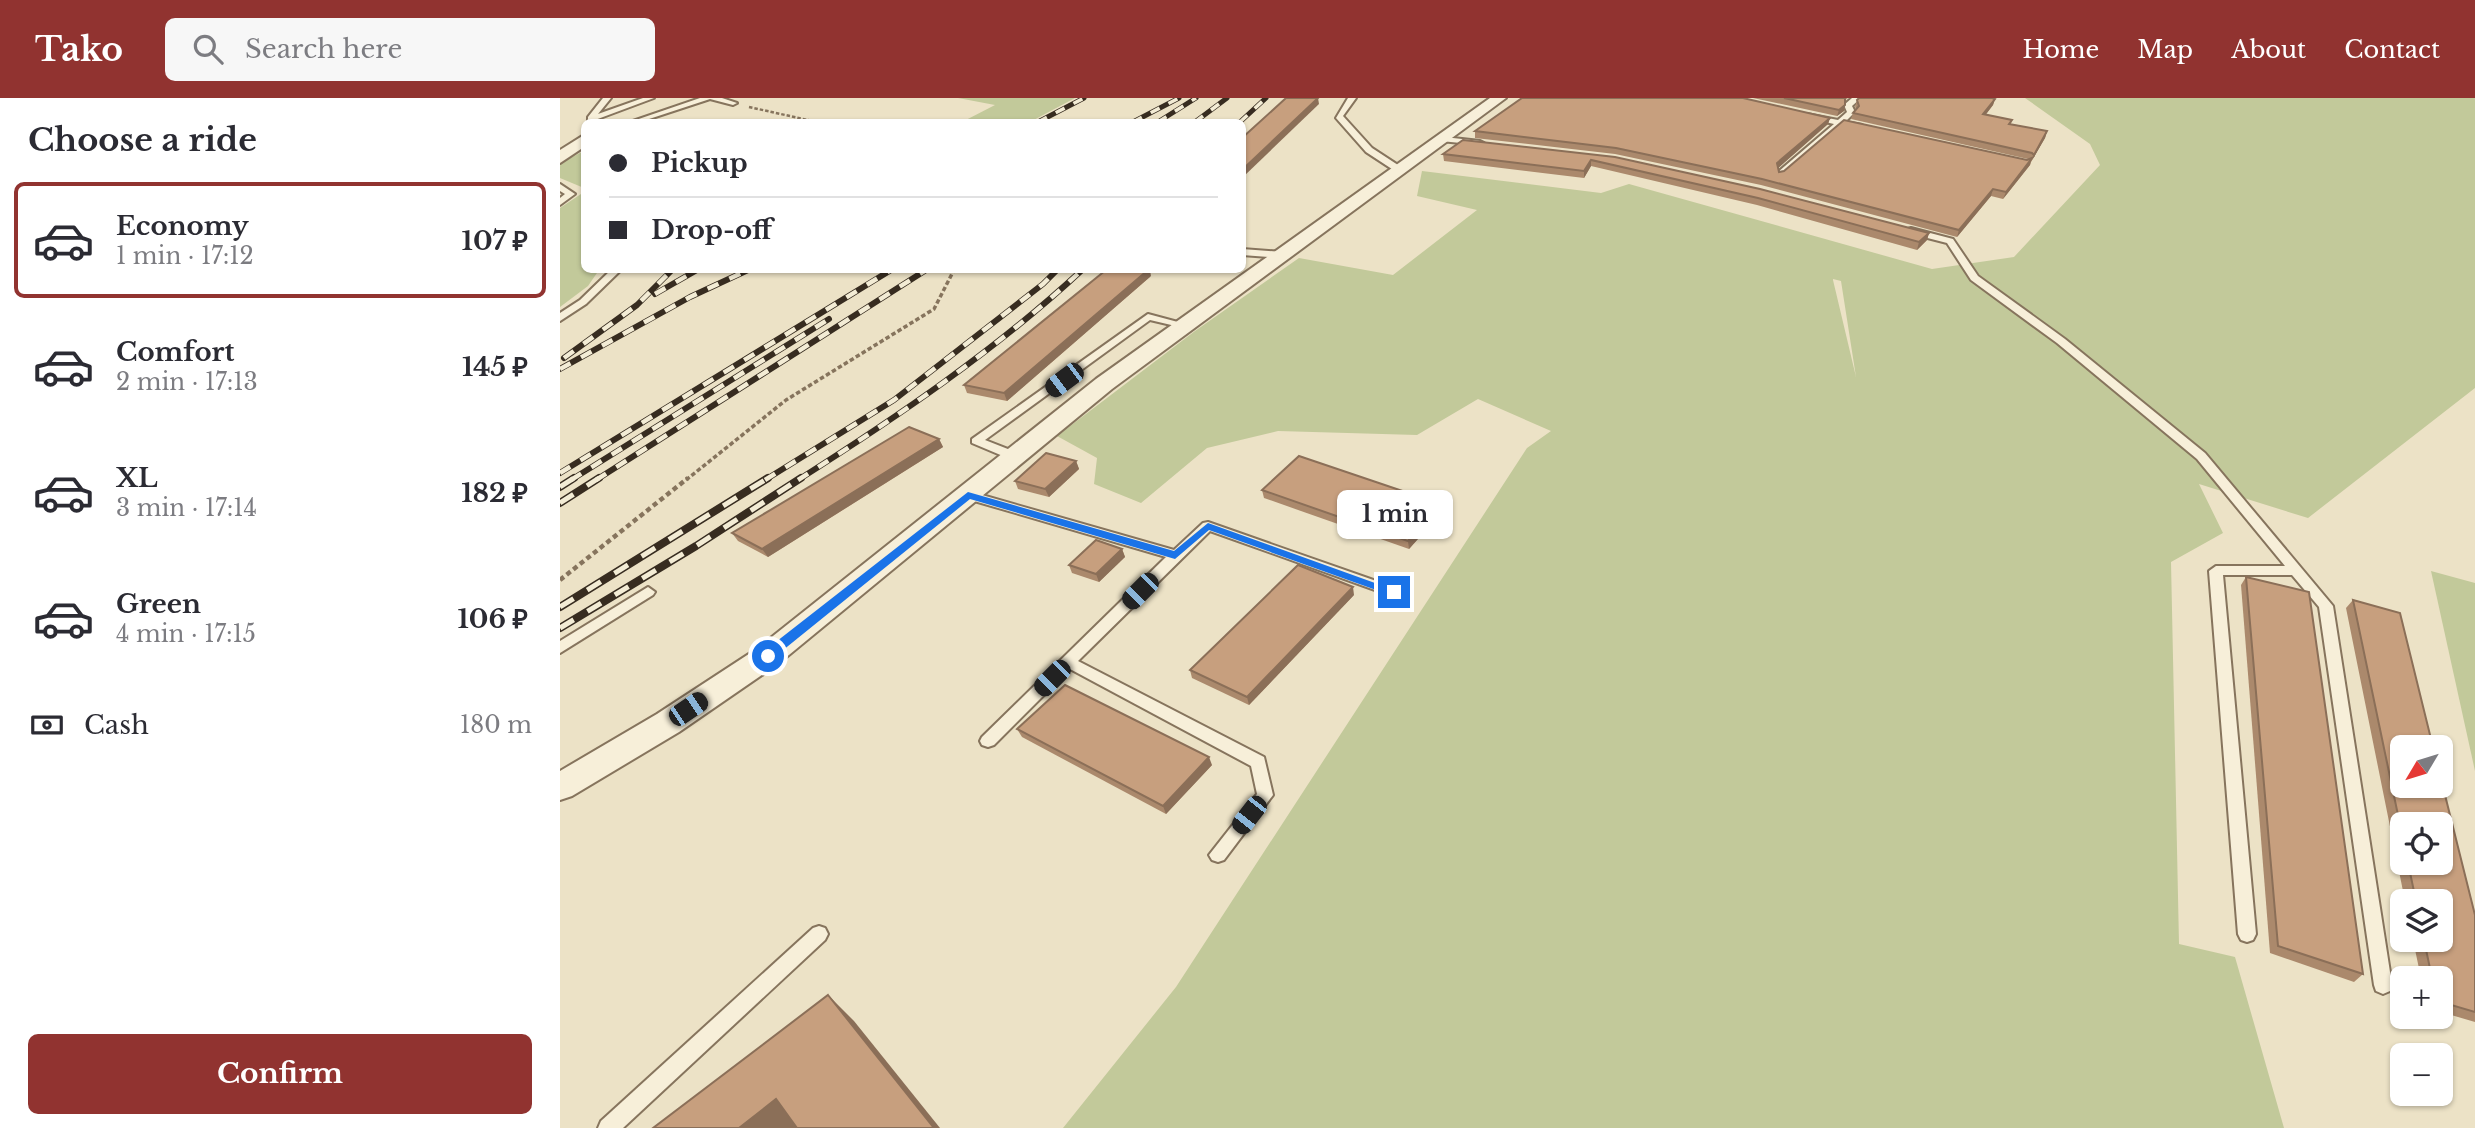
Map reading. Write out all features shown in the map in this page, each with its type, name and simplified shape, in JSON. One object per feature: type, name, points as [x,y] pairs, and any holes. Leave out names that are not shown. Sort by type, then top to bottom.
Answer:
[{"type":"street","points":[[560,787],[668,723],[768,656],[1014,456],[1184,325],[1499,98]]},
{"type":"street","points":[[562,156],[581,142]]},
{"type":"lane","points":[[592,119],[607,98]]},
{"type":"lane","points":[[594,119],[650,98]]},
{"type":"lane","points":[[643,119],[707,98]]},
{"type":"lane","points":[[713,98],[733,103]]},
{"type":"lane","points":[[1352,98],[1339,116],[1369,150],[1398,169]]},
{"type":"lane","points":[[1781,174],[1851,112],[1848,105],[1857,98]]},
{"type":"lane","points":[[1803,115],[1866,128]]},
{"type":"lane","points":[[1444,139],[1496,145]]},
{"type":"lane","points":[[560,187],[571,194],[560,202]]},
{"type":"lane","points":[[1899,228],[1950,241],[1973,278],[2061,341],[2201,456],[2326,606],[2384,985]]},
{"type":"lane","points":[[1246,251],[1282,255]]},
{"type":"lane","points":[[560,318],[583,302],[613,273]]},
{"type":"lane","points":[[1014,456],[976,441],[1148,317],[1184,325]]},
{"type":"lane","points":[[968,495],[1175,555]]},
{"type":"lane","points":[[988,741],[1175,555],[1208,526],[1394,592]]},
{"type":"lane","points":[[2247,934],[2216,571],[2297,570]]},
{"type":"lane","points":[[560,648],[648,592]]},
{"type":"lane","points":[[1068,662],[1258,762],[1265,795],[1218,855]]},
{"type":"lane","points":[[608,1128],[819,934]]},
{"type":"path","points":[[733,103],[804,119]]},
{"type":"path","points":[[560,580],[786,400],[934,309],[952,273]]},
{"type":"green space","points":[[958,98],[1075,98],[1036,119],[968,119],[995,105]]},
{"type":"green space","points":[[2025,98],[2475,98],[2475,388],[2308,518],[2199,484],[2223,533],[2171,562],[2179,944],[2235,957],[2284,1128],[1063,1128],[1176,987],[1527,448],[1551,431],[1478,399],[1417,435],[1278,431],[1207,448],[1141,503],[1094,484],[1097,458],[1057,436],[1195,331],[1299,258],[1393,275],[1477,210],[1417,196],[1422,171],[1601,193],[1629,184],[1932,269],[2014,257],[2100,165],[2090,144]],"holes":[[[1833,279],[1841,281],[1856,377]]]},
{"type":"green space","points":[[581,152],[581,187],[560,178],[560,163]]},
{"type":"green space","points":[[581,194],[581,273],[597,273],[588,286],[560,307],[560,208]]},
{"type":"green space","points":[[2431,571],[2475,583],[2475,771]]},
{"type":"building","points":[[1286,98],[1318,98],[1246,166],[1246,134]]},
{"type":"building","points":[[1522,98],[1743,98],[1830,118],[1777,163],[1779,172],[1784,171],[1844,120],[2027,160],[2032,158],[2006,192],[1993,189],[1959,230],[1762,179],[1616,148],[1475,131]]},
{"type":"building","points":[[1784,98],[1845,98],[1845,105],[1839,110]]},
{"type":"building","points":[[1859,98],[1992,98],[1995,99],[1983,114],[2012,120],[2009,124],[2047,131],[2034,155],[1853,113],[1859,106]]},
{"type":"building","points":[[1463,140],[1615,157],[1760,189],[1929,233],[1919,242],[1758,198],[1591,160],[1584,171],[1443,154]]},
{"type":"building","points":[[1102,273],[1144,273],[1004,393],[964,385]]},
{"type":"building","points":[[909,427],[939,439],[762,549],[732,533]]},
{"type":"building","points":[[1046,453],[1076,461],[1045,489],[1015,481]]},
{"type":"building","points":[[1299,456],[1441,504],[1408,541],[1262,490]]},
{"type":"building","points":[[1096,540],[1122,549],[1096,574],[1069,565]]},
{"type":"building","points":[[1298,565],[1353,587],[1247,697],[1190,670]]},
{"type":"building","points":[[2246,577],[2309,592],[2363,974],[2278,946]]},
{"type":"building","points":[[2353,600],[2400,613],[2430,735],[2390,735],[2390,777]]},
{"type":"building","points":[[1065,685],[1209,757],[1163,806],[1017,729]]},
{"type":"building","points":[[2394,798],[2446,798],[2449,812],[2397,812]]},
{"type":"building","points":[[2453,827],[2475,915],[2475,1012],[2453,1006],[2453,966],[2429,966],[2427,952],[2453,952],[2453,889],[2413,889],[2411,875],[2453,875]]},
{"type":"building","points":[[828,995],[934,1128],[797,1128],[776,1099],[739,1128],[653,1128]]},
{"type":"railway","points":[[1044,119],[1084,98]]},
{"type":"railway","points":[[1139,119],[1179,98]]},
{"type":"railway","points":[[1163,119],[1196,98]]},
{"type":"railway","points":[[1199,119],[1227,98]]},
{"type":"railway","points":[[1243,119],[1266,98]]},
{"type":"railway","points":[[564,358],[637,305],[669,273]]},
{"type":"railway","points":[[655,294],[692,273]]},
{"type":"railway","points":[[560,369],[690,297],[742,273]]},
{"type":"railway","points":[[560,473],[886,273]]},
{"type":"railway","points":[[596,480],[921,273]]},
{"type":"railway","points":[[765,480],[894,400],[1054,273]]},
{"type":"railway","points":[[798,480],[945,381],[1015,328],[1079,273]]},
{"type":"railway","points":[[571,480],[829,319]]},
{"type":"railway","points":[[560,487],[574,478]]},
{"type":"railway","points":[[560,503],[599,478]]},
{"type":"railway","points":[[560,607],[768,478]]},
{"type":"railway","points":[[560,628],[696,546],[801,478]]},
{"type":"route","points":[[768,656],[968,495],[1175,555],[1208,526],[1394,592]]}]
